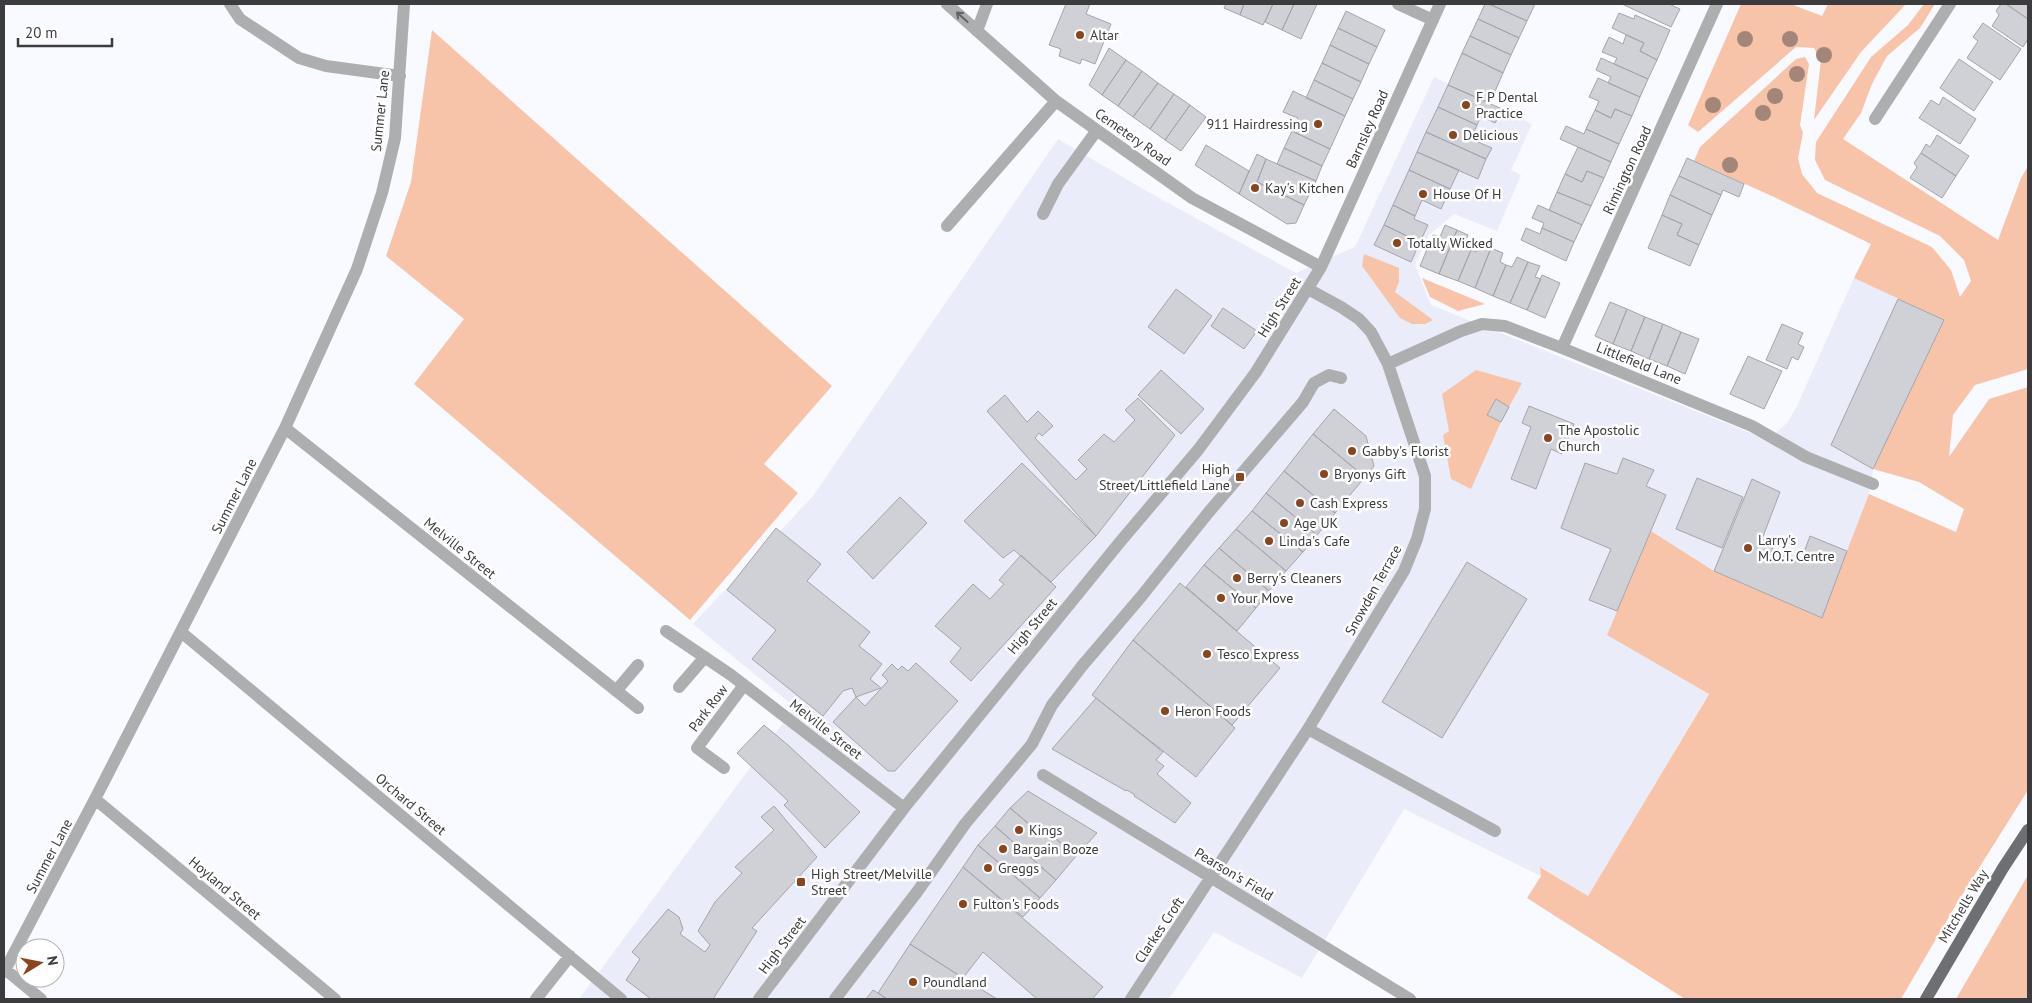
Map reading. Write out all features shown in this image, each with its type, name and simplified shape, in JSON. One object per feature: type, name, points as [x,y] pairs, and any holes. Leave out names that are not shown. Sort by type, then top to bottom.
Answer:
[{"type":"main road","name":"Mitchells Way","points":[[1926,999],[2003,868],[2028,830]]},
{"type":"street","points":[[230,4],[240,19],[299,58],[326,66],[400,76]]},
{"type":"street","name":"Summer Lane","points":[[5,971],[96,799],[285,428],[357,269],[382,192],[395,138],[404,4]]},
{"type":"street","name":"Cemetery Road","points":[[947,4],[1056,101],[1192,198],[1321,267]]},
{"type":"street","points":[[977,31],[988,4]]},
{"type":"street","points":[[1398,4],[1433,20]]},
{"type":"street","name":"Barnsley Road","points":[[1321,267],[1440,4]]},
{"type":"street","name":"Rimington Road","points":[[1562,348],[1718,4]]},
{"type":"street","points":[[1875,119],[1950,4]]},
{"type":"street","points":[[947,226],[1056,101]]},
{"type":"street","points":[[1043,214],[1058,184],[1096,130]]},
{"type":"street","name":"High Street","points":[[760,999],[904,808],[1120,542],[1198,450],[1256,372],[1321,267]]},
{"type":"street","name":"Snowden Terrace","points":[[1212,878],[1308,729],[1404,571],[1417,540],[1424,509],[1424,476],[1388,364],[1371,332],[1359,319],[1308,289]]},
{"type":"street","name":"Littlefield Lane","points":[[1388,364],[1482,324],[1505,326],[1752,426],[1806,457],[1873,484]]},
{"type":"street","points":[[835,999],[917,892],[965,824],[1032,744],[1052,705],[1082,666],[1140,598],[1208,512],[1303,402],[1314,383],[1328,375],[1341,378]]},
{"type":"street","name":"Melville Street","points":[[285,428],[638,708]]},
{"type":"street","name":"Melville Street","points":[[666,631],[744,684],[904,808]]},
{"type":"street","name":"Orchard Street","points":[[181,632],[621,999]]},
{"type":"street","points":[[679,687],[704,657]]},
{"type":"street","points":[[616,691],[638,665]]},
{"type":"street","name":"Park Row","points":[[724,768],[697,748],[744,684]]},
{"type":"street","points":[[1308,729],[1495,831]]},
{"type":"street","name":"Pearson's Field","points":[[1044,774],[1410,999]]},
{"type":"street","name":"Hoyland Street","points":[[96,799],[335,999]]},
{"type":"street","name":"Clarkes Croft","points":[[1130,999],[1212,878]]},
{"type":"street","points":[[536,999],[570,956]]},
{"type":"street","points":[[5,971],[41,999]]},
{"type":"shaded area","points":[[1741,4],[1791,4],[1822,16],[1828,4],[1906,4],[1861,52],[1814,120],[1821,60],[1814,48],[1796,47],[1698,132],[1688,125]]},
{"type":"shaded area","points":[[1924,4],[1935,4],[1920,28],[1887,56],[1872,84],[1861,113],[1843,139],[1998,240],[2021,178],[2028,166],[2028,369],[1975,385],[1953,415],[1949,457],[1989,399],[2028,387],[2028,790],[1957,903],[1901,999],[1685,999],[1527,898],[1541,876],[1540,867],[1588,896],[1709,694],[1607,635],[1651,531],[1714,571],[1821,618],[1869,494],[1956,532],[1964,509],[1919,482],[1873,469],[1944,320],[1854,278],[1871,244],[1694,161],[1700,147],[1796,59],[1805,57],[1809,64],[1800,125],[1803,133],[1798,158],[1802,174],[1817,193],[1932,247],[1951,270],[1960,297],[1971,281],[1964,260],[1940,236],[1825,180],[1815,160],[1816,142],[1871,57],[1908,25]]},
{"type":"shaded area","points":[[432,30],[832,386],[764,464],[798,493],[690,620],[414,384],[464,319],[386,256],[411,182]]},
{"type":"shaded area","points":[[1434,77],[1532,124],[1511,170],[1521,175],[1497,231],[1454,214],[1428,236],[1415,265],[1431,305],[1768,440],[1788,422],[1797,406],[1854,278],[1944,320],[1873,469],[1869,494],[1822,618],[1714,571],[1651,531],[1709,693],[1588,896],[1541,867],[1541,876],[1404,809],[1302,978],[1214,932],[1169,999],[579,999],[795,707],[693,624],[813,496],[1058,139],[1150,193],[1296,273],[1355,247]]},
{"type":"shaded area","points":[[1364,254],[1399,268],[1399,282],[1395,292],[1433,320],[1425,324],[1412,324],[1400,318],[1362,266]]},
{"type":"shaded area","points":[[1422,278],[1485,304],[1458,311],[1430,297]]},
{"type":"shaded area","points":[[1476,370],[1522,383],[1509,407],[1496,400],[1487,415],[1501,422],[1471,489],[1451,479],[1443,435],[1449,431],[1442,394]]},
{"type":"shaded area","points":[[2028,875],[2028,999],[1956,999]]},
{"type":"building","name":"Altar","points":[[1066,4],[1090,4],[1086,14],[1111,24],[1095,64],[1082,59],[1080,64],[1059,56],[1061,49],[1049,45]]},
{"type":"building","points":[[1226,4],[1244,4],[1240,15],[1224,8]]},
{"type":"building","points":[[1244,4],[1273,4],[1263,25],[1240,15]]},
{"type":"building","points":[[1273,4],[1294,4],[1282,30],[1265,22]]},
{"type":"building","points":[[1294,4],[1317,4],[1301,39],[1282,30]]},
{"type":"building","points":[[1485,4],[1489,4],[1527,21],[1519,38],[1478,19]]},
{"type":"building","points":[[1489,4],[1535,4],[1527,21]]},
{"type":"building","points":[[1622,4],[1669,4],[1680,9],[1671,27]]},
{"type":"building","points":[[2001,4],[2006,4],[2028,19],[2028,39],[2023,47],[1992,26],[1999,15],[1996,11]]},
{"type":"building","points":[[2006,4],[2028,4],[2028,19]]},
{"type":"building","points":[[1346,11],[1385,30],[1377,47],[1338,28]]},
{"type":"building","points":[[1619,13],[1634,19],[1635,15],[1670,30],[1657,60],[1640,51],[1644,43],[1612,28]]},
{"type":"building","points":[[1478,19],[1519,38],[1511,55],[1470,36]]},
{"type":"building","points":[[1983,23],[2021,49],[2000,80],[1967,58],[1978,41],[1973,37]]},
{"type":"building","points":[[1338,28],[1377,47],[1369,64],[1330,45]]},
{"type":"building","points":[[1626,35],[1644,43],[1640,51],[1657,60],[1648,79],[1614,64],[1617,58],[1602,52],[1609,37],[1623,44]]},
{"type":"building","points":[[1470,36],[1511,55],[1503,73],[1462,53]]},
{"type":"building","points":[[1330,45],[1369,64],[1361,82],[1322,63]]},
{"type":"building","points":[[1109,48],[1126,60],[1102,95],[1089,85]]},
{"type":"building","points":[[1462,53],[1503,73],[1490,103],[1448,85]]},
{"type":"building","points":[[1601,58],[1648,79],[1640,97],[1608,83],[1611,77],[1596,70]]},
{"type":"building","points":[[1959,59],[1993,82],[1974,111],[1940,88]]},
{"type":"building","points":[[1126,60],[1142,71],[1118,106],[1102,95]]},
{"type":"building","points":[[1322,63],[1361,82],[1353,99],[1314,80]]},
{"type":"building","points":[[1142,71],[1158,83],[1133,117],[1118,106]]},
{"type":"building","points":[[1598,78],[1640,97],[1632,116],[1615,109],[1611,118],[1595,110],[1599,101],[1589,97]]},
{"type":"building","points":[[1314,80],[1353,99],[1345,116],[1306,98]]},
{"type":"building","points":[[1158,83],[1174,94],[1150,129],[1133,117]]},
{"type":"building","name":"F P Dental Practice","points":[[1448,85],[1502,109],[1495,123],[1481,116],[1477,125],[1438,107]]},
{"type":"building","name":"911 Hairdressing","points":[[1293,91],[1345,116],[1330,149],[1292,131],[1298,118],[1283,112]]},
{"type":"building","points":[[1174,94],[1190,105],[1165,140],[1150,129]]},
{"type":"building","points":[[1943,97],[1976,119],[1960,144],[1919,118],[1931,100],[1939,105]]},
{"type":"building","points":[[1190,105],[1206,117],[1181,151],[1165,140]]},
{"type":"building","name":"Delicious","points":[[1438,107],[1477,125],[1471,139],[1492,148],[1486,159],[1426,132]]},
{"type":"building","points":[[1615,109],[1632,116],[1619,144],[1586,129],[1595,110],[1611,118]]},
{"type":"building","points":[[1566,126],[1584,134],[1586,129],[1619,144],[1611,162],[1560,139]]},
{"type":"building","points":[[1292,131],[1330,149],[1322,166],[1284,148]]},
{"type":"building","points":[[1426,132],[1486,159],[1478,179],[1417,152]]},
{"type":"building","points":[[1937,135],[1969,156],[1956,176],[1921,153],[1926,144],[1930,147]]},
{"type":"building","points":[[1206,145],[1249,171],[1239,194],[1195,165]]},
{"type":"building","points":[[1578,147],[1611,162],[1604,178],[1587,171],[1582,182],[1565,174]]},
{"type":"building","points":[[1284,148],[1322,166],[1316,181],[1277,164]]},
{"type":"building","points":[[1417,152],[1459,170],[1450,189],[1409,170]]},
{"type":"building","points":[[1921,153],[1956,176],[1942,198],[1910,178],[1917,167],[1914,163]]},
{"type":"building","name":"Kay's Kitchen","points":[[1257,154],[1266,159],[1257,182],[1304,205],[1296,223],[1287,224],[1239,194]]},
{"type":"building","points":[[1687,158],[1744,184],[1739,197],[1723,190],[1721,195],[1679,176]]},
{"type":"building","points":[[1266,159],[1316,181],[1304,205],[1257,182]]},
{"type":"building","name":"House Of H","points":[[1409,170],[1450,189],[1441,209],[1422,200],[1415,216],[1393,205]]},
{"type":"building","points":[[1587,171],[1604,178],[1591,206],[1557,192],[1565,174],[1582,182]]},
{"type":"building","points":[[1679,176],[1721,195],[1712,215],[1670,195]]},
{"type":"building","points":[[1557,192],[1591,206],[1582,225],[1549,210]]},
{"type":"building","points":[[1670,195],[1712,215],[1699,245],[1677,235],[1682,224],[1662,215]]},
{"type":"building","points":[[1393,205],[1415,216],[1414,219],[1428,225],[1420,242],[1384,225]]},
{"type":"building","points":[[1538,205],[1582,225],[1574,242],[1542,228],[1544,223],[1532,218]]},
{"type":"building","points":[[1662,215],[1682,224],[1677,235],[1699,245],[1690,266],[1648,248]]},
{"type":"building","name":"Totally Wicked","points":[[1384,225],[1420,242],[1411,262],[1374,245]]},
{"type":"building","points":[[1445,225],[1457,230],[1439,274],[1420,266],[1433,235],[1440,237]]},
{"type":"building","points":[[1526,228],[1540,234],[1542,228],[1574,242],[1566,261],[1521,240]]},
{"type":"building","points":[[1457,230],[1468,235],[1463,247],[1471,250],[1458,281],[1439,274]]},
{"type":"building","points":[[1479,243],[1491,248],[1475,288],[1458,281],[1471,250],[1476,252]]},
{"type":"building","points":[[1491,248],[1503,253],[1500,262],[1506,265],[1493,296],[1475,288]]},
{"type":"building","points":[[1517,257],[1528,262],[1510,303],[1493,296],[1506,265],[1512,267]]},
{"type":"building","points":[[1528,262],[1540,266],[1535,277],[1541,279],[1527,310],[1510,303]]},
{"type":"building","points":[[1542,275],[1560,283],[1545,318],[1527,310]]},
{"type":"building","points":[[1176,289],[1212,316],[1184,354],[1148,327]]},
{"type":"building","points":[[1898,299],[1944,320],[1873,469],[1831,445]]},
{"type":"building","points":[[1610,302],[1627,309],[1613,344],[1595,336]]},
{"type":"building","points":[[1223,308],[1257,331],[1244,349],[1211,326]]},
{"type":"building","points":[[1627,309],[1645,317],[1631,351],[1613,344]]},
{"type":"building","points":[[1645,317],[1663,324],[1649,359],[1631,351]]},
{"type":"building","points":[[1663,324],[1681,332],[1667,366],[1649,359]]},
{"type":"building","points":[[1782,324],[1803,333],[1798,344],[1804,347],[1798,360],[1792,357],[1787,369],[1766,360]]},
{"type":"building","points":[[1681,332],[1699,339],[1685,374],[1667,366]]},
{"type":"building","points":[[1748,356],[1782,371],[1764,409],[1730,394]]},
{"type":"building","points":[[1161,370],[1204,409],[1181,434],[1138,395]]},
{"type":"building","points":[[1005,395],[1027,422],[1038,411],[1053,426],[1042,436],[1039,433],[1035,438],[1076,480],[1087,469],[1078,460],[1104,434],[1114,442],[1135,420],[1125,410],[1138,398],[1175,435],[1096,536],[987,411]]},
{"type":"building","points":[[1496,399],[1509,407],[1501,422],[1487,415]]},
{"type":"building","name":"The Apostolic Church","points":[[1529,406],[1574,424],[1562,454],[1551,449],[1536,489],[1511,479],[1531,427],[1522,423]]},
{"type":"building","name":"Gabby's Florist","points":[[1334,409],[1366,436],[1374,466],[1365,477],[1313,434]]},
{"type":"building","name":"Bryonys Gift","points":[[1313,434],[1365,477],[1335,513],[1284,471]]},
{"type":"building","points":[[1623,458],[1654,470],[1646,486],[1666,495],[1617,611],[1589,600],[1611,549],[1561,528],[1585,463],[1617,474]]},
{"type":"building","points":[[1022,463],[1096,536],[1051,582],[1014,550],[1003,558],[964,521]]},
{"type":"building","name":"Cash Express","points":[[1284,471],[1335,513],[1317,535],[1266,493]]},
{"type":"building","points":[[1697,478],[1743,497],[1722,548],[1676,529]]},
{"type":"building","name":"Larry's M.O.T. Centre","points":[[1752,479],[1780,492],[1762,539],[1774,544],[1771,552],[1800,563],[1810,536],[1847,551],[1822,618],[1714,571]]},
{"type":"building","name":"Age UK","points":[[1266,493],[1317,535],[1303,552],[1252,511]]},
{"type":"building","points":[[900,497],[927,523],[873,579],[847,552]]},
{"type":"building","name":"Linda's Cafe","points":[[1252,511],[1303,552],[1286,571],[1236,529]]},
{"type":"building","points":[[776,528],[821,564],[807,581],[870,632],[859,646],[882,664],[870,679],[881,688],[856,697],[852,688],[843,691],[823,716],[752,659],[776,630],[727,590]]},
{"type":"building","points":[[1236,529],[1286,571],[1269,591],[1219,548]]},
{"type":"building","name":"Berry's Cleaners","points":[[1219,548],[1269,591],[1256,608],[1204,565]]},
{"type":"building","points":[[1021,555],[1056,587],[971,681],[950,662],[961,648],[935,626],[973,584],[990,599],[1004,584],[999,580]]},
{"type":"building","points":[[1467,562],[1527,599],[1442,738],[1382,702]]},
{"type":"building","name":"Your Move","points":[[1204,565],[1256,608],[1237,631],[1186,587]]},
{"type":"building","name":"Tesco Express","points":[[1180,583],[1280,668],[1232,725],[1133,640]]},
{"type":"building","name":"Heron Foods","points":[[1133,640],[1235,728],[1196,777],[1092,695]]},
{"type":"building","points":[[916,663],[958,701],[895,771],[888,771],[833,722],[856,697],[865,706],[888,681],[882,675],[892,664],[898,670],[902,666],[908,671]]},
{"type":"building","points":[[1096,698],[1163,752],[1156,760],[1164,766],[1157,774],[1191,803],[1175,823],[1127,790],[1052,749]]},
{"type":"building","points":[[764,725],[860,812],[825,848],[784,805],[788,801],[737,753]]},
{"type":"building","points":[[1028,791],[1097,833],[1076,856],[1047,831],[1042,835],[1010,808]]},
{"type":"building","points":[[774,806],[817,857],[752,928],[757,931],[713,999],[651,999],[626,980],[640,959],[632,952],[668,909],[679,917],[683,929],[680,934],[705,952],[710,945],[698,931],[715,902],[742,873],[735,867],[774,830],[761,817]]},
{"type":"building","points":[[1010,808],[1042,835],[1047,831],[1076,856],[1056,880],[995,826]]},
{"type":"building","points":[[995,826],[1056,880],[1040,898],[978,845]]},
{"type":"building","points":[[978,845],[1040,898],[1023,917],[963,867]]},
{"type":"building","points":[[963,867],[1103,987],[1092,999],[1037,999],[983,952],[963,978],[910,944]]},
{"type":"building","points":[[910,944],[997,999],[887,999],[878,993]]},
{"type":"building","points":[[873,990],[878,993],[887,999],[866,999]]},
{"type":"place","name":"Altar","points":[[1080,35]]},
{"type":"place","name":"F P Dental Practice","points":[[1466,105]]},
{"type":"place","name":"911 Hairdressing","points":[[1318,124]]},
{"type":"place","name":"Delicious","points":[[1453,135]]},
{"type":"place","name":"Kay's Kitchen","points":[[1255,188]]},
{"type":"place","name":"House Of H","points":[[1423,194]]},
{"type":"place","name":"Totally Wicked","points":[[1397,243]]},
{"type":"place","name":"The Apostolic Church","points":[[1548,438]]},
{"type":"place","name":"Gabby's Florist","points":[[1352,451]]},
{"type":"place","name":"Bryonys Gift","points":[[1324,474]]},
{"type":"place","name":"High Street/Littlefield Lane","points":[[1240,477]]},
{"type":"place","name":"Cash Express","points":[[1300,503]]},
{"type":"place","name":"Age UK","points":[[1284,523]]},
{"type":"place","name":"Linda's Cafe","points":[[1269,541]]},
{"type":"place","name":"Larry's M.O.T. Centre","points":[[1748,548]]},
{"type":"place","name":"Berry's Cleaners","points":[[1237,578]]},
{"type":"place","name":"Your Move","points":[[1221,598]]},
{"type":"place","name":"Tesco Express","points":[[1207,654]]},
{"type":"place","name":"Heron Foods","points":[[1165,711]]},
{"type":"place","name":"Kings","points":[[1019,830]]},
{"type":"place","name":"Bargain Booze","points":[[1003,849]]},
{"type":"place","name":"Greggs","points":[[988,868]]},
{"type":"place","name":"High Street/Melville Street","points":[[801,882]]},
{"type":"place","name":"Fulton's Foods","points":[[963,904]]},
{"type":"place","name":"Poundland","points":[[913,982]]}]
